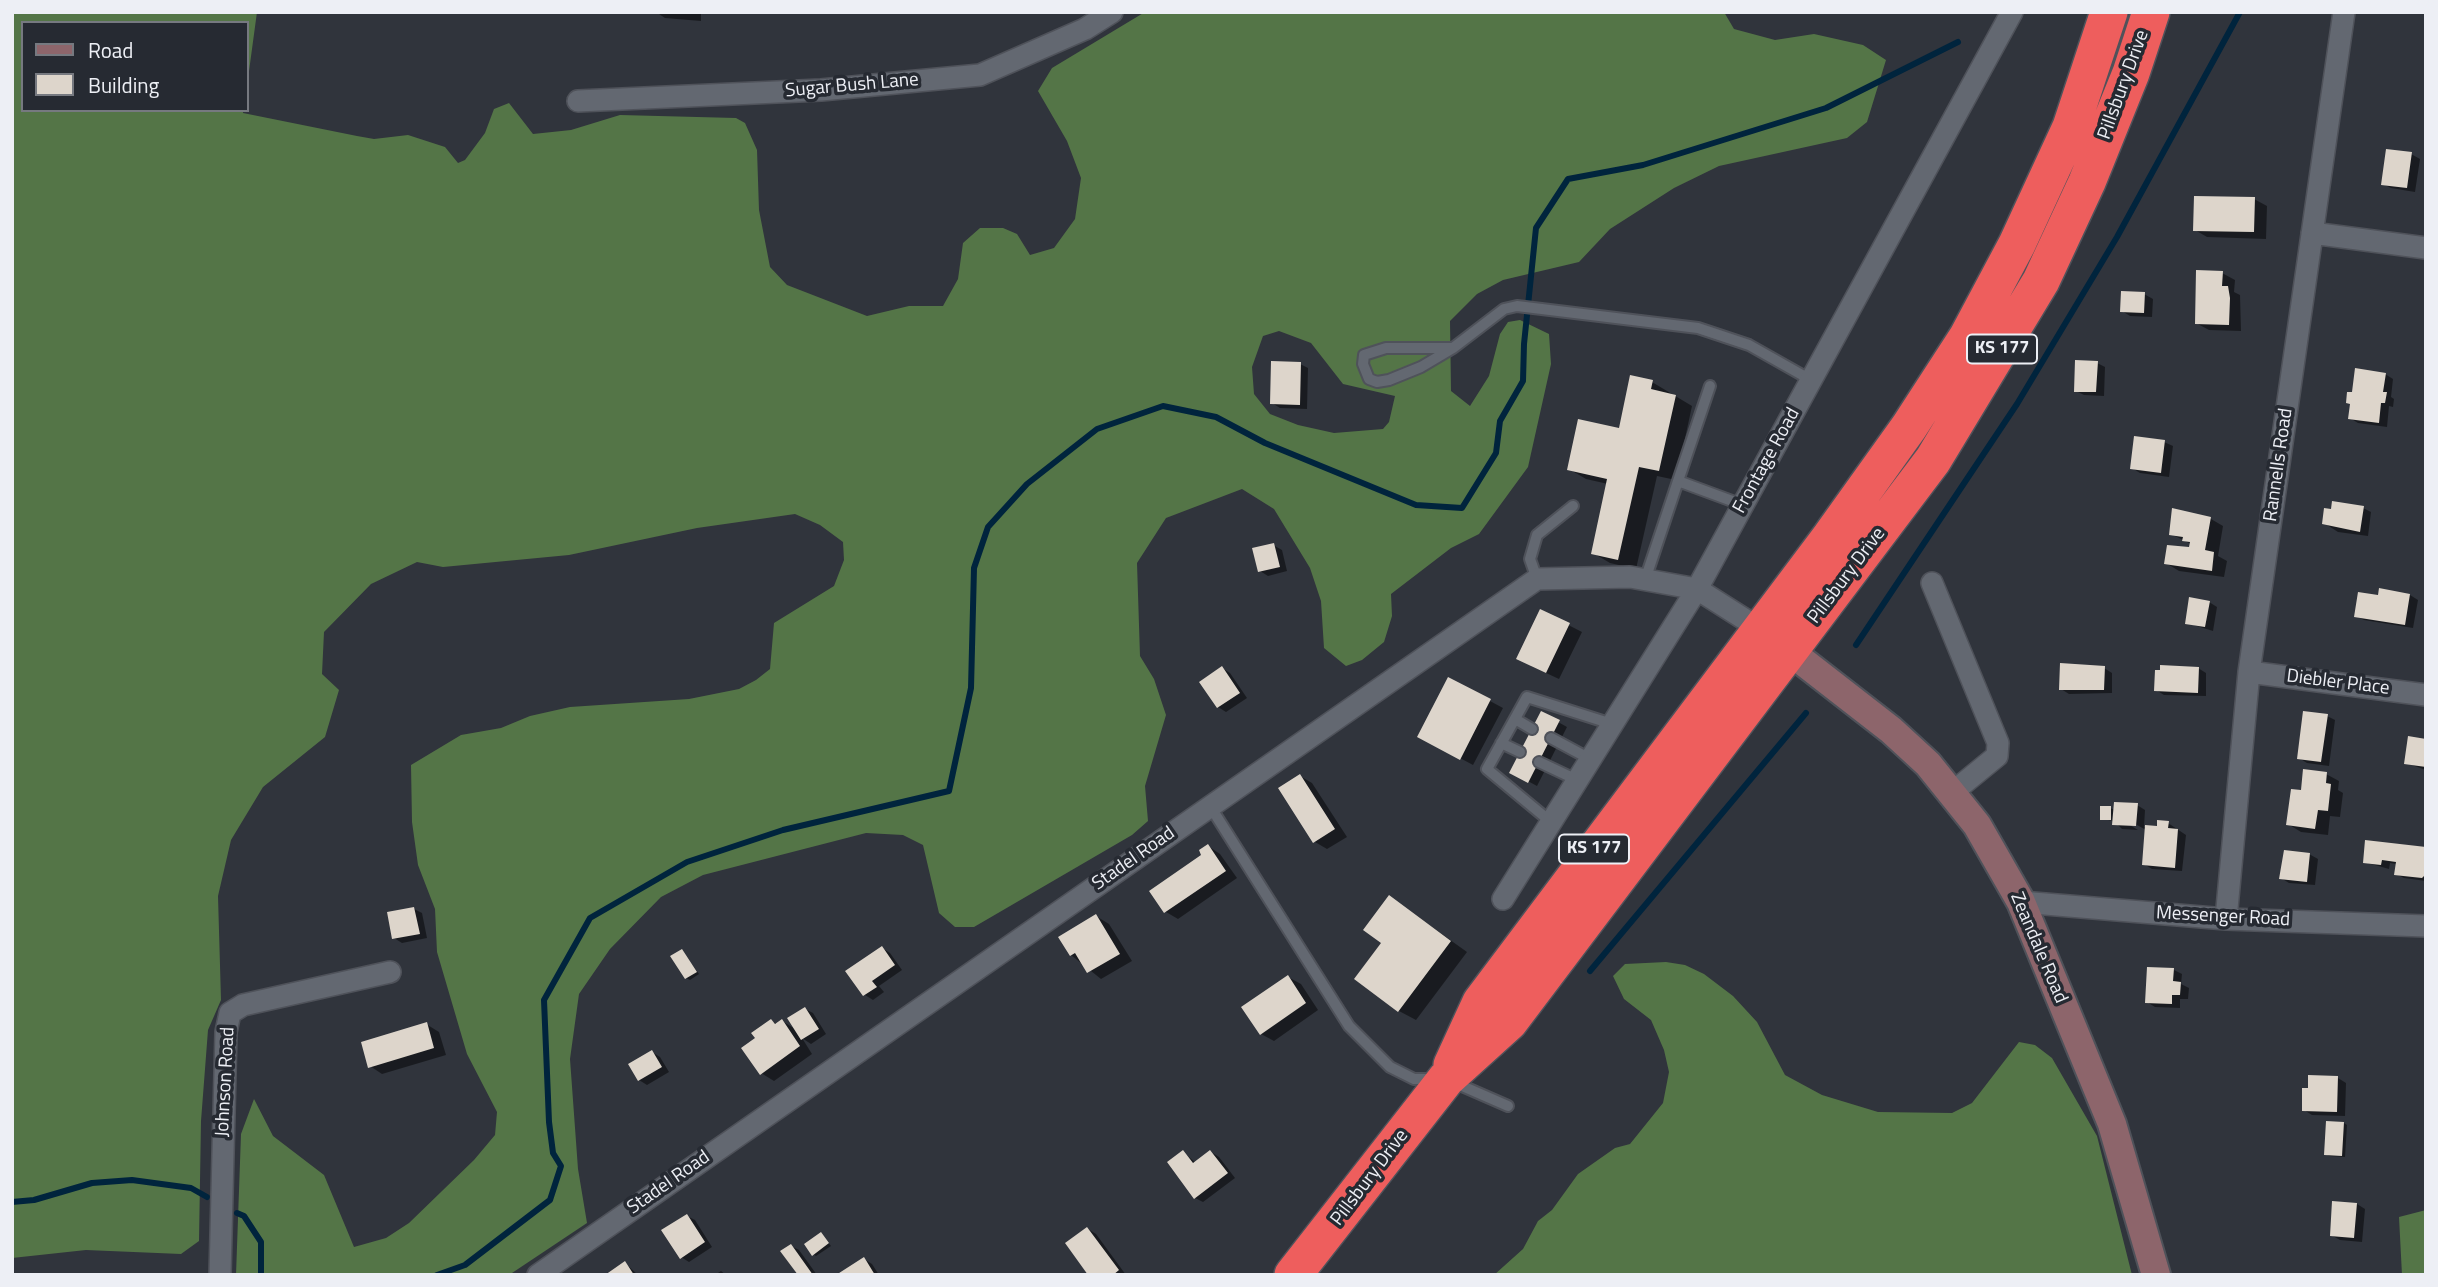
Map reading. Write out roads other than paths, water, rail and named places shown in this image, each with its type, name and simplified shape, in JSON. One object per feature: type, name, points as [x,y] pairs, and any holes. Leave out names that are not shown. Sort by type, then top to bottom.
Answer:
[{"type":"highway","name":"Pillsbury Drive","points":[[1446,1079],[1481,1002],[1909,427],[1968,336],[2017,244],[2071,127],[2109,12]]},
{"type":"highway","name":"Pillsbury Drive","points":[[1293,1275],[1446,1079],[1509,1022],[1933,460],[2041,281],[2087,182],[2131,73],[2151,12]]},
{"type":"main road","name":"Zeandale Road","points":[[1760,629],[1891,730],[1953,792],[1977,825],[2021,902],[2112,1124],[2156,1275]]},
{"type":"street","name":"Sugar Bush Lane","points":[[578,102],[821,90],[980,75],[1085,29],[1112,12]]},
{"type":"street","name":"Frontage Road","points":[[1503,899],[1697,589],[2012,12]]},
{"type":"street","name":"Rannells Road","points":[[2226,919],[2249,671],[2344,12]]},
{"type":"street","points":[[2312,233],[2426,248]]},
{"type":"street","points":[[1537,579],[1645,580],[1697,589],[1760,629]]},
{"type":"street","name":"Stadel Road","points":[[538,1275],[1537,579]]},
{"type":"street","points":[[1932,583],[1997,743],[1997,756],[1953,792]]},
{"type":"street","name":"Diebler Place","points":[[2249,671],[2426,695]]},
{"type":"street","name":"Messenger Road","points":[[2021,902],[2226,919],[2426,926]]},
{"type":"street","name":"Johnson Road","points":[[220,1275],[226,1032],[230,1013],[243,1005],[390,972]]},
{"type":"lane","points":[[1452,348],[1386,348],[1364,355],[1363,364],[1369,379],[1377,382],[1421,367],[1452,348],[1504,309],[1517,306],[1698,328],[1748,345],[1811,380]]},
{"type":"lane","points":[[1645,580],[1710,386]]},
{"type":"lane","points":[[1678,481],[1743,505]]},
{"type":"lane","points":[[1537,579],[1530,559],[1537,535],[1573,506]]},
{"type":"lane","points":[[1551,822],[1487,769],[1527,697],[1612,724]]},
{"type":"lane","points":[[1515,719],[1532,729]]},
{"type":"lane","points":[[1551,738],[1590,759]]},
{"type":"lane","points":[[1502,743],[1520,752]]},
{"type":"lane","points":[[1539,762],[1577,780]]},
{"type":"lane","points":[[1210,806],[1349,1026],[1390,1067],[1414,1079],[1446,1079],[1508,1106]]},
{"type":"waterway","points":[[1856,645],[2017,404],[2117,237],[2240,12]]},
{"type":"waterway","points":[[437,1275],[465,1265],[550,1200],[561,1166],[553,1153],[549,1122],[544,1000],[590,918],[687,862],[783,830],[949,791],[971,688],[974,568],[988,527],[1027,484],[1097,429],[1163,406],[1216,417],[1265,443],[1416,505],[1462,508],[1496,453],[1500,421],[1523,381],[1524,344],[1536,228],[1568,179],[1643,165],[1826,108],[1958,42]]},
{"type":"waterway","points":[[1590,971],[1806,713]]},
{"type":"waterway","points":[[12,1202],[34,1200],[92,1183],[132,1180],[191,1188],[207,1197]]},
{"type":"waterway","points":[[237,1213],[244,1216],[261,1242],[261,1275]]}]
